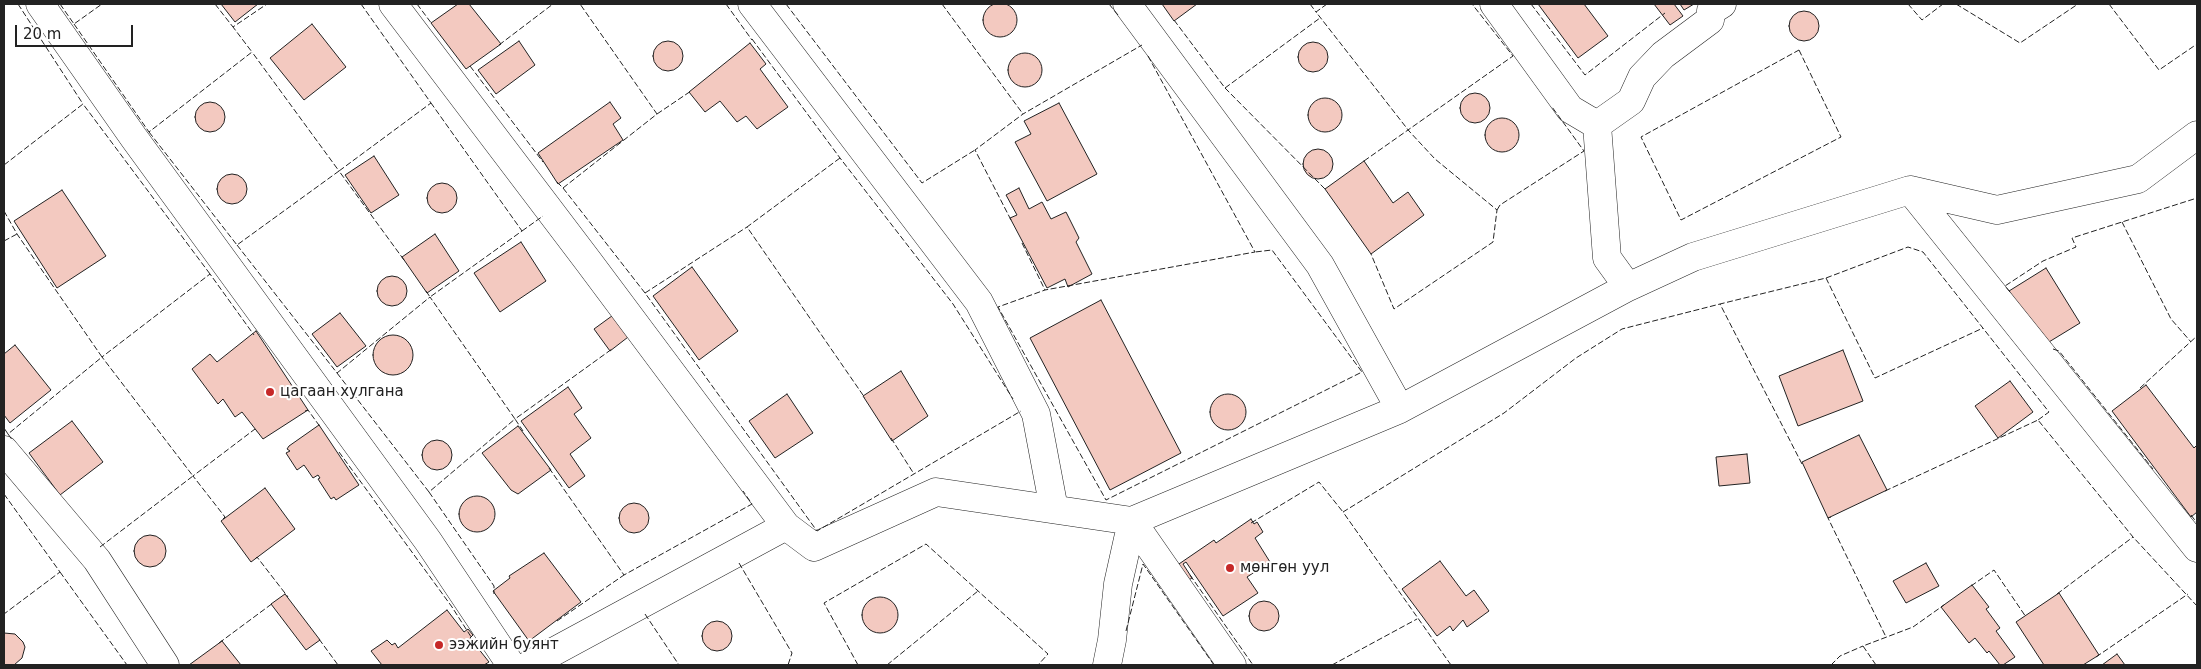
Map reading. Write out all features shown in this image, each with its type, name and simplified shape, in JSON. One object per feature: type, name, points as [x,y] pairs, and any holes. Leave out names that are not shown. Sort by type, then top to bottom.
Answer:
[{"type":"street","points":[[40,4],[134,138],[428,541],[511,665]]},
{"type":"street","points":[[393,4],[786,526],[814,547],[936,492],[1132,521],[1400,409],[1628,287],[1693,256],[1910,190],[1997,210],[2138,179],[2197,135]]},
{"type":"street","points":[[752,4],[979,302],[1036,414],[1054,509]]},
{"type":"street","points":[[1127,4],[1320,264],[1400,409]]},
{"type":"street","points":[[1494,4],[1570,108],[1597,125]]},
{"type":"street","points":[[1597,125],[1631,100],[1642,77],[1656,62],[1710,20],[1711,12],[1722,4]]},
{"type":"street","points":[[1597,125],[1607,258],[1628,287]]},
{"type":"street","points":[[1910,190],[2197,548]]},
{"type":"street","points":[[4,450],[96,560],[165,665]]},
{"type":"street","points":[[1107,665],[1112,640],[1118,584],[1132,521]]},
{"type":"street","points":[[1132,521],[1232,665]]},
{"type":"street","points":[[529,665],[786,526]]},
{"type":"building","points":[[1000,3],[1007,4],[1012,8],[1016,13],[1016,27],[1012,32],[1007,36],[1000,37],[993,36],[988,32],[984,27],[983,20],[984,13],[988,8],[993,4]]},
{"type":"building","points":[[221,4],[258,4],[235,22]]},
{"type":"building","points":[[458,4],[469,4],[501,44],[466,69],[431,23]]},
{"type":"building","points":[[1162,4],[1197,4],[1174,21]]},
{"type":"building","points":[[1538,4],[1584,4],[1608,36],[1578,58]]},
{"type":"building","points":[[1654,4],[1674,4],[1683,16],[1670,25]]},
{"type":"building","points":[[1680,4],[1694,4],[1684,10]]},
{"type":"building","points":[[1804,11],[1815,15],[1819,26],[1815,37],[1804,41],[1793,37],[1789,26],[1793,15]]},
{"type":"building","points":[[312,24],[346,67],[304,100],[270,58]]},
{"type":"building","points":[[519,41],[535,65],[496,94],[478,70]]},
{"type":"building","points":[[668,41],[679,45],[683,56],[679,67],[668,71],[657,67],[653,56],[657,45]]},
{"type":"building","points":[[1313,42],[1324,46],[1328,57],[1324,68],[1313,72],[1302,68],[1298,57],[1302,46]]},
{"type":"building","points":[[750,43],[766,64],[760,69],[788,107],[757,129],[746,116],[737,122],[720,101],[705,112],[689,92]]},
{"type":"building","points":[[1025,53],[1032,54],[1037,58],[1041,63],[1041,77],[1037,82],[1032,86],[1025,87],[1018,86],[1013,82],[1009,77],[1008,70],[1009,63],[1013,58],[1018,54]]},
{"type":"building","points":[[1475,93],[1486,97],[1490,108],[1486,119],[1475,123],[1464,119],[1460,108],[1464,97]]},
{"type":"building","points":[[1325,98],[1337,103],[1342,115],[1337,127],[1325,132],[1313,127],[1308,115],[1313,103]]},
{"type":"building","points":[[210,102],[221,106],[225,117],[221,128],[210,132],[199,128],[195,117],[199,106]]},
{"type":"building","points":[[610,102],[621,118],[613,124],[623,140],[558,184],[538,153]]},
{"type":"building","points":[[1059,103],[1097,174],[1047,201],[1015,142],[1031,134],[1024,121]]},
{"type":"building","points":[[1502,118],[1514,123],[1519,135],[1514,147],[1502,152],[1490,147],[1485,135],[1490,123]]},
{"type":"building","points":[[1318,149],[1329,153],[1333,164],[1329,175],[1318,179],[1307,175],[1303,164],[1307,153]]},
{"type":"building","points":[[374,156],[399,195],[371,213],[345,175]]},
{"type":"building","points":[[1364,161],[1393,203],[1408,192],[1424,215],[1371,254],[1325,189]]},
{"type":"building","points":[[232,174],[243,178],[247,189],[243,200],[232,204],[221,200],[217,189],[221,178]]},
{"type":"building","points":[[442,183],[453,187],[457,198],[453,209],[442,213],[431,209],[427,198],[431,187]]},
{"type":"building","points":[[1019,188],[1029,209],[1042,202],[1051,219],[1066,212],[1079,238],[1076,242],[1092,274],[1068,287],[1065,279],[1047,288],[1010,218],[1017,215],[1006,195]]},
{"type":"building","points":[[62,190],[106,256],[57,288],[14,221]]},
{"type":"building","points":[[435,234],[459,271],[427,293],[402,257]]},
{"type":"building","points":[[521,242],[546,281],[500,312],[474,273]]},
{"type":"building","points":[[692,267],[738,331],[699,360],[653,296]]},
{"type":"building","points":[[2046,268],[2080,323],[2044,345],[2009,291]]},
{"type":"building","points":[[392,276],[403,280],[407,291],[403,302],[392,306],[381,302],[377,291],[381,280]]},
{"type":"building","points":[[1101,300],[1181,453],[1110,490],[1030,338]]},
{"type":"building","points":[[340,313],[366,346],[337,367],[312,334]]},
{"type":"building","points":[[616,313],[632,334],[610,351],[594,329]]},
{"type":"building","points":[[256,331],[308,410],[263,439],[242,412],[235,417],[223,399],[218,404],[192,369],[210,354],[217,362]]},
{"type":"building","points":[[393,335],[407,341],[413,355],[407,369],[393,375],[379,369],[373,355],[379,341]]},
{"type":"building","points":[[15,345],[51,390],[10,423],[4,415],[4,354]]},
{"type":"building","points":[[1843,350],[1863,401],[1798,426],[1779,376]]},
{"type":"building","points":[[901,371],[928,416],[892,441],[863,396]]},
{"type":"building","points":[[2010,381],[2033,412],[1998,438],[1975,406]]},
{"type":"building","points":[[2146,385],[2194,448],[2197,445],[2197,512],[2191,517],[2112,411]]},
{"type":"building","points":[[568,387],[582,408],[574,414],[591,438],[570,454],[585,476],[569,488],[521,421]]},
{"type":"building","points":[[787,394],[813,433],[775,458],[749,421]]},
{"type":"building","points":[[1228,394],[1235,395],[1241,399],[1245,405],[1245,419],[1241,425],[1235,429],[1228,430],[1221,429],[1215,425],[1211,419],[1210,412],[1211,405],[1215,399],[1221,395]]},
{"type":"building","points":[[72,421],[103,462],[60,495],[29,453]]},
{"type":"building","points":[[319,425],[359,485],[336,500],[334,497],[331,499],[318,479],[320,478],[318,475],[313,478],[304,465],[297,470],[286,453],[290,451],[287,449],[289,446]]},
{"type":"building","points":[[518,426],[551,470],[518,494],[511,490],[482,453]]},
{"type":"building","points":[[1859,435],[1887,490],[1828,518],[1802,462]]},
{"type":"building","points":[[437,440],[448,444],[452,455],[448,466],[437,470],[426,466],[422,455],[426,444]]},
{"type":"building","points":[[1747,454],[1750,483],[1719,486],[1716,457]]},
{"type":"building","points":[[265,488],[295,529],[251,562],[221,521]]},
{"type":"building","points":[[477,496],[484,497],[490,501],[494,507],[494,521],[490,527],[484,531],[477,532],[470,531],[464,527],[460,521],[459,514],[460,507],[464,501],[470,497]]},
{"type":"building","points":[[634,503],[645,507],[649,518],[645,529],[634,533],[623,529],[619,518],[623,507]]},
{"type":"building","points":[[1251,519],[1254,524],[1257,522],[1263,532],[1255,538],[1270,562],[1247,577],[1258,593],[1223,616],[1186,562],[1183,564],[1192,578],[1187,581],[1176,566],[1214,540],[1216,543]]},
{"type":"building","points":[[150,535],[161,540],[166,551],[161,562],[150,567],[139,562],[134,551],[139,540]]},
{"type":"building","points":[[544,553],[581,602],[529,641],[493,591],[510,578],[509,576]]},
{"type":"building","points":[[1440,561],[1466,596],[1474,590],[1489,611],[1467,627],[1463,620],[1453,631],[1450,626],[1437,636],[1402,589]]},
{"type":"building","points":[[1926,563],[1939,586],[1906,603],[1893,581]]},
{"type":"building","points":[[1972,585],[1989,607],[1986,609],[2000,628],[1996,631],[2015,657],[2003,665],[2000,665],[1989,651],[1987,653],[1975,638],[1969,643],[1941,607]]},
{"type":"building","points":[[2059,593],[2099,655],[2083,665],[2044,665],[2016,622]]},
{"type":"building","points":[[285,594],[320,640],[306,650],[271,604]]},
{"type":"building","points":[[880,597],[887,598],[893,602],[897,608],[897,622],[893,628],[887,632],[880,633],[873,632],[867,628],[863,622],[862,615],[863,608],[867,602],[873,598]]},
{"type":"building","points":[[1264,601],[1275,605],[1279,616],[1275,627],[1264,631],[1253,627],[1249,616],[1253,605]]},
{"type":"building","points":[[447,610],[464,632],[468,629],[473,635],[470,638],[489,662],[484,665],[382,665],[371,651],[387,640],[392,645],[395,643],[398,648]]},
{"type":"building","points":[[717,621],[728,625],[732,636],[728,647],[717,651],[706,647],[702,636],[706,625]]},
{"type":"building","points":[[4,633],[15,634],[25,647],[22,658],[14,665],[4,665]]},
{"type":"building","points":[[222,641],[241,665],[189,665]]},
{"type":"building","points":[[2117,654],[2125,665],[2102,665]]},
{"type":"fence","points":[[18,4],[83,104]]},
{"type":"fence","points":[[60,4],[74,24],[102,4]]},
{"type":"fence","points":[[215,4],[233,27],[267,4]]},
{"type":"fence","points":[[361,4],[431,103],[339,171],[404,260]]},
{"type":"fence","points":[[417,4],[432,24]]},
{"type":"fence","points":[[499,45],[553,4]]},
{"type":"fence","points":[[557,182],[563,188],[657,114],[580,4]]},
{"type":"fence","points":[[726,4],[752,40]]},
{"type":"fence","points":[[786,4],[922,183],[975,150]]},
{"type":"fence","points":[[942,4],[1023,114]]},
{"type":"fence","points":[[1109,4],[1118,15]]},
{"type":"fence","points":[[1310,4],[1316,12]]},
{"type":"fence","points":[[1327,4],[1316,12],[1409,131],[1435,159],[1497,210],[1493,242],[1394,309],[1371,254]]},
{"type":"fence","points":[[1364,161],[1513,56],[1472,4]]},
{"type":"fence","points":[[1531,4],[1585,75],[1665,13]]},
{"type":"fence","points":[[1908,4],[1922,20],[1943,4]]},
{"type":"fence","points":[[1956,4],[2020,43],[2078,4]]},
{"type":"fence","points":[[2109,4],[2159,70],[2197,44]]},
{"type":"fence","points":[[1225,88],[1320,18]]},
{"type":"fence","points":[[1174,20],[1225,88],[1325,189]]},
{"type":"fence","points":[[74,24],[149,132],[252,52],[233,27]]},
{"type":"fence","points":[[752,39],[840,158],[953,304],[1013,399]]},
{"type":"fence","points":[[1011,220],[975,150],[1023,114],[1142,45]]},
{"type":"fence","points":[[1799,50],[1841,137],[1681,220],[1641,137],[1799,50]]},
{"type":"fence","points":[[149,132],[237,245],[339,171],[252,52]]},
{"type":"fence","points":[[1148,56],[1255,252],[1045,290],[998,307],[1106,500],[1362,372],[1272,250],[1255,252]]},
{"type":"fence","points":[[470,66],[543,162]]},
{"type":"fence","points":[[657,114],[691,91]]},
{"type":"fence","points":[[426,291],[430,297],[522,231],[431,103]]},
{"type":"fence","points":[[4,165],[83,104],[210,274]]},
{"type":"fence","points":[[1497,210],[1500,205],[1584,151],[1552,107]]},
{"type":"fence","points":[[840,158],[747,227],[865,398]]},
{"type":"fence","points":[[563,188],[645,293],[817,531],[1021,411]]},
{"type":"fence","points":[[2010,292],[2005,286],[2043,261],[2076,247],[2072,238],[2197,198]]},
{"type":"fence","points":[[4,211],[17,234],[102,357],[8,434],[4,428]]},
{"type":"fence","points":[[522,231],[543,216]]},
{"type":"fence","points":[[2122,222],[2171,319],[2191,342]]},
{"type":"fence","points":[[645,293],[747,227]]},
{"type":"fence","points":[[4,241],[17,234]]},
{"type":"fence","points":[[1022,243],[1045,290]]},
{"type":"fence","points":[[237,245],[337,373],[430,297],[515,419],[612,349]]},
{"type":"fence","points":[[1802,464],[1720,304],[1826,278],[1908,247],[1923,252],[2049,412],[2038,420]]},
{"type":"fence","points":[[100,547],[193,476],[102,357],[210,274],[254,335]]},
{"type":"fence","points":[[1826,278],[1875,378],[1983,328]]},
{"type":"fence","points":[[1451,665],[1343,512],[1504,413],[1576,358],[1622,329],[1720,304]]},
{"type":"fence","points":[[2140,388],[2197,336]]},
{"type":"fence","points":[[2053,349],[2059,351],[2153,469]]},
{"type":"fence","points":[[337,373],[429,492],[515,419],[523,431]]},
{"type":"fence","points":[[305,411],[308,410],[321,428]]},
{"type":"fence","points":[[1885,491],[2038,420],[2133,537],[2197,606]]},
{"type":"fence","points":[[223,519],[225,517],[193,476],[255,429],[257,432]]},
{"type":"fence","points":[[8,434],[13,441]]},
{"type":"fence","points":[[891,438],[914,474]]},
{"type":"fence","points":[[339,452],[452,607],[475,643]]},
{"type":"fence","points":[[549,468],[624,575],[752,504],[743,491]]},
{"type":"fence","points":[[1251,523],[1319,482],[1343,512]]},
{"type":"fence","points":[[429,492],[494,586],[494,594]]},
{"type":"fence","points":[[4,494],[60,572],[4,614]]},
{"type":"fence","points":[[2191,515],[2197,523]]},
{"type":"fence","points":[[1831,517],[1828,518],[1886,637]]},
{"type":"fence","points":[[2057,594],[2133,537]]},
{"type":"fence","points":[[858,665],[824,603],[926,544],[1048,654],[1038,665]]},
{"type":"fence","points":[[255,559],[257,557],[288,597]]},
{"type":"fence","points":[[739,563],[792,653],[788,665]]},
{"type":"fence","points":[[1126,631],[1143,564],[1214,665]]},
{"type":"fence","points":[[1971,586],[1994,570],[2026,617]]},
{"type":"fence","points":[[60,572],[127,665]]},
{"type":"fence","points":[[557,621],[624,575]]},
{"type":"fence","points":[[1190,575],[1253,665]]},
{"type":"fence","points":[[887,665],[978,591]]},
{"type":"fence","points":[[2096,657],[2188,594]]},
{"type":"fence","points":[[219,643],[273,603]]},
{"type":"fence","points":[[1876,665],[1863,646],[1913,627],[1944,605]]},
{"type":"fence","points":[[645,614],[679,665]]},
{"type":"fence","points":[[1332,665],[1417,619]]},
{"type":"fence","points":[[319,639],[338,665]]},
{"type":"fence","points":[[1831,665],[1840,656],[1863,646]]},
{"type":"place","name":"цагаан хулгана","points":[[270,392]]},
{"type":"place","name":"мөнгөн уул","points":[[1230,568]]},
{"type":"place","name":"ээжийн буянт","points":[[439,645]]}]
